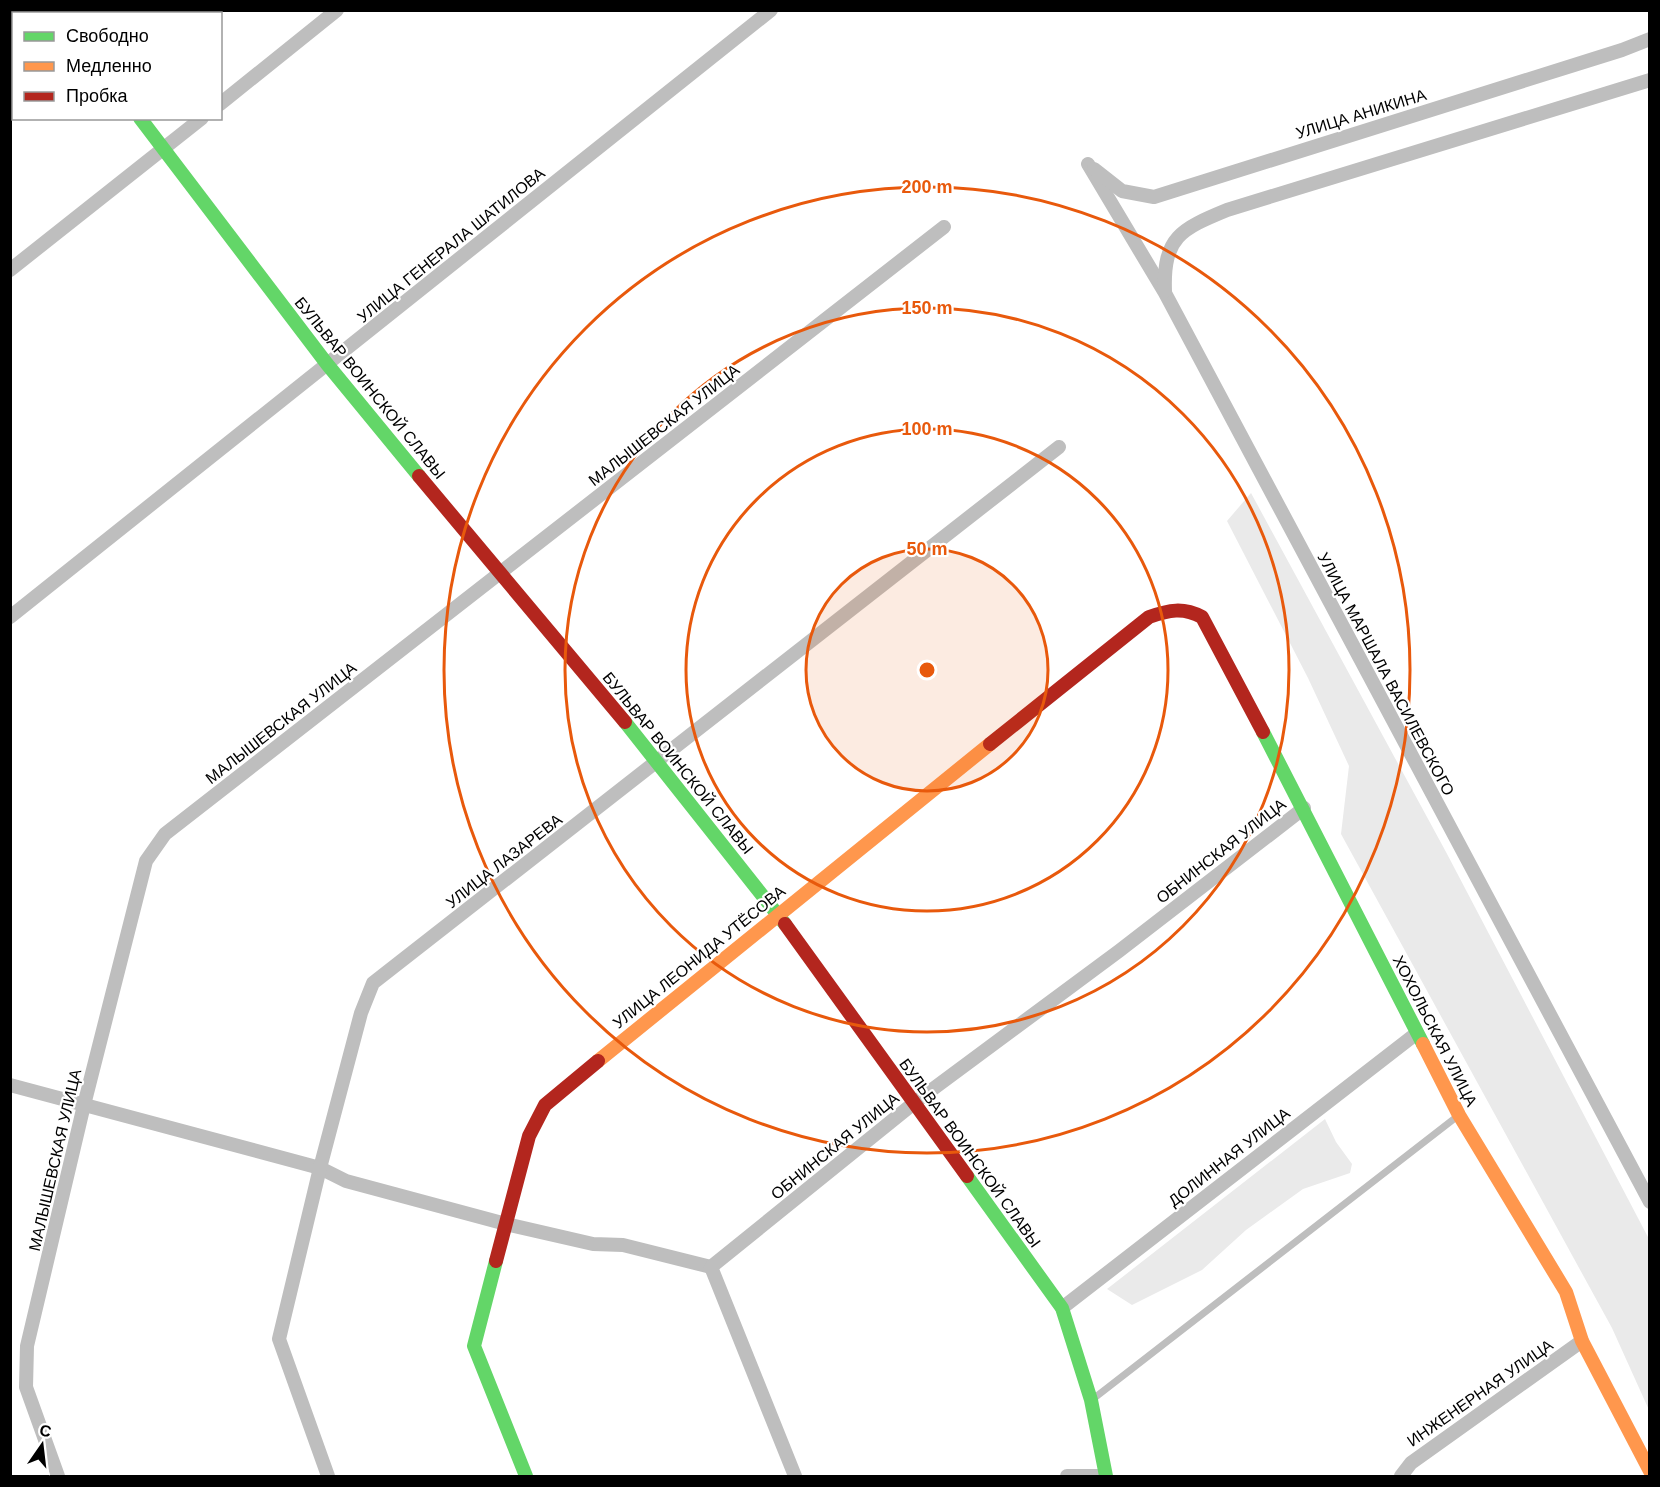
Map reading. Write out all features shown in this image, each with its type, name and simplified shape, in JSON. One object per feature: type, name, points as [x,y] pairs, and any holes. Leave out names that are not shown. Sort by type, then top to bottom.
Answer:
[{"type":"street","name":"УЛИЦА ГЕНЕРАЛА ШАТИЛОВА","points":[[10,617],[771,10]]},
{"type":"street","points":[[222,102],[329,13]]},
{"type":"street","name":"УЛИЦА АНИКИНА","points":[[1088,164],[1122,191],[1154,197],[1622,50],[1650,39]]},
{"type":"street","points":[[1165,293],[1164,269],[1171,250],[1179,233],[1193,224],[1227,210],[1650,80]]},
{"type":"street","name":"БУЛЬВАР ВОИНСКОЙ СЛАВЫ","points":[[142,120],[327,364],[500,575],[659,761],[778,914],[1062,1308],[1091,1400],[1106,1476]]},
{"type":"street","points":[[10,270],[200,120]]},
{"type":"street","name":"УЛИЦА МАРШАЛА ВАСИЛЕВСКОГО","points":[[1088,164],[1165,293],[1650,1202]]},
{"type":"street","name":"МАЛЫШЕВСКАЯ УЛИЦА","points":[[58,1476],[26,1388],[27,1346],[84,1105],[147,861],[165,834],[944,227]]},
{"type":"street","name":"УЛИЦА ЛАЗАРЕВА","points":[[328,1476],[279,1339],[320,1168],[361,1013],[373,984],[1059,447]]},
{"type":"street","name":"УЛИЦА ЛЕОНИДА УТЁСОВА","points":[[526,1476],[474,1346],[529,1136],[545,1105],[778,914],[1149,617],[1174,609],[1189,609]]},
{"type":"street","name":"ХОХОЛЬСКАЯ УЛИЦА","points":[[1189,609],[1202,617],[1304,808],[1459,1115],[1566,1292],[1582,1341],[1650,1471]]},
{"type":"street","name":"ОБНИНСКАЯ УЛИЦА","points":[[711,1267],[914,1103],[1119,951],[1304,808]]},
{"type":"street","name":"ДОЛИННАЯ УЛИЦА","points":[[1062,1308],[1417,1033]]},
{"type":"street","points":[[10,1085],[320,1168],[346,1181],[506,1224],[593,1244],[623,1245],[711,1267],[795,1476]]},
{"type":"street","name":"ИНЖЕНЕРНАЯ УЛИЦА","points":[[1401,1476],[1411,1463],[1582,1341]]},
{"type":"street","points":[[1067,1476],[1096,1476]]},
{"type":"lane","points":[[1091,1400],[1459,1115]]},
{"type":"shaded area","points":[[1251,493],[1446,852],[1649,1239],[1649,1410],[1612,1328],[1341,834],[1349,766],[1308,678],[1227,521]]},
{"type":"shaded area","points":[[1325,1119],[1336,1142],[1352,1164],[1350,1173],[1303,1189],[1246,1230],[1202,1270],[1132,1305],[1107,1289]]},
{"type":"traffic: fast","points":[[142,120],[327,364],[419,476]]},
{"type":"traffic: fast","points":[[625,722],[785,924]]},
{"type":"traffic: fast","points":[[1263,732],[1423,1044]]},
{"type":"traffic: fast","points":[[967,1176],[1062,1308],[1091,1400],[1106,1476]]},
{"type":"traffic: fast","points":[[496,1261],[474,1346],[526,1476]]},
{"type":"traffic: slow","points":[[598,1061],[990,744]]},
{"type":"traffic: slow","points":[[1423,1044],[1459,1115],[1566,1292],[1582,1341],[1650,1471]]},
{"type":"traffic: jam","points":[[419,476],[625,722]]},
{"type":"traffic: jam","points":[[990,744],[1149,617],[1176,611],[1189,612],[1202,617],[1263,732]]},
{"type":"traffic: jam","points":[[785,924],[967,1176]]},
{"type":"traffic: jam","points":[[496,1261],[529,1136],[545,1105],[598,1061]]}]
